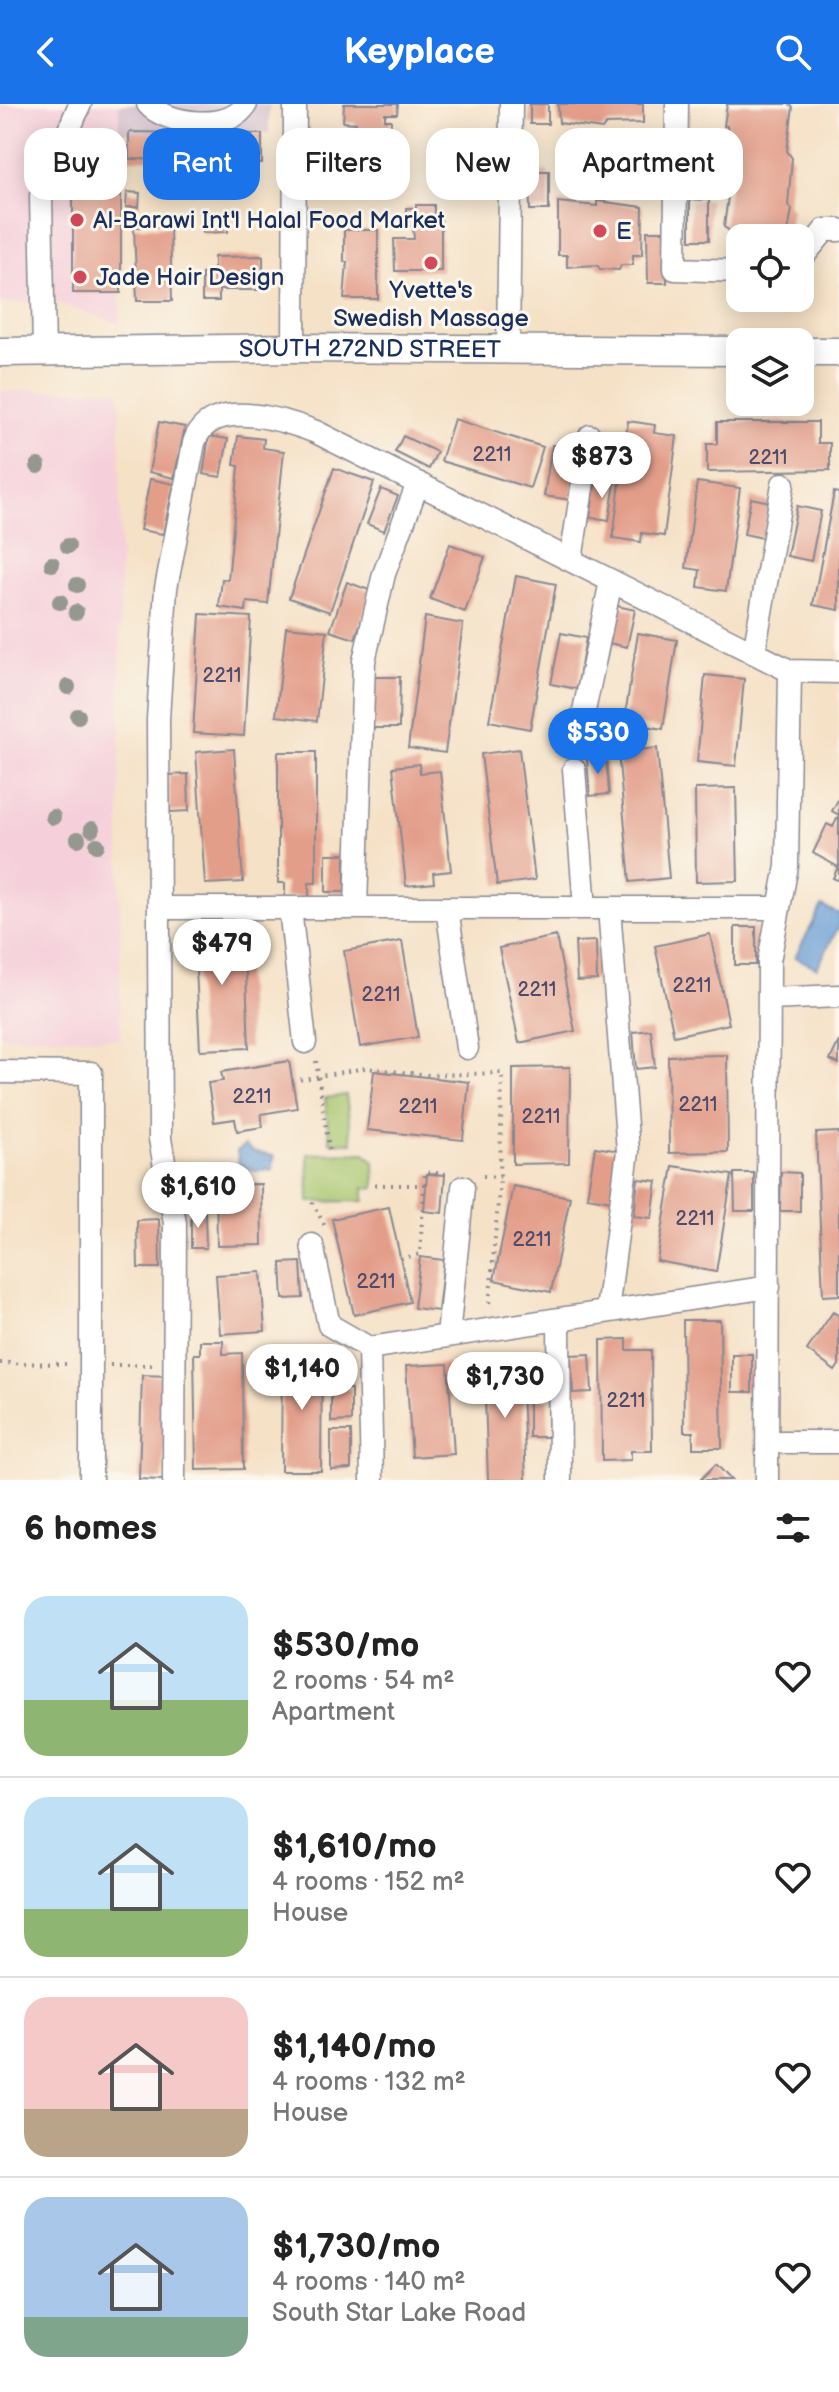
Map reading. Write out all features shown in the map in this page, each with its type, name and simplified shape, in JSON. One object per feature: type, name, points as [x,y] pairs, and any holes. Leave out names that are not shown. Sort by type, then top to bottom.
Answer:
[{"type":"main road","name":"SOUTH 272ND STREET","points":[[0,352],[294,348],[726,351]]},
{"type":"main road","points":[[814,352],[839,352]]},
{"type":"street","points":[[44,352],[41,196],[80,104]]},
{"type":"street","points":[[148,104],[167,118],[226,120],[237,116],[246,104]]},
{"type":"street","points":[[294,348],[295,104]]},
{"type":"street","points":[[508,350],[511,104]]},
{"type":"street","points":[[677,104],[675,269],[726,271]]},
{"type":"street","points":[[814,243],[825,230],[839,230]]},
{"type":"street","points":[[174,1480],[175,1223],[160,1139],[158,719],[165,601],[194,443],[200,428],[213,419],[226,417],[284,421],[316,432],[790,671],[839,672]]},
{"type":"street","points":[[571,560],[590,436]]},
{"type":"street","points":[[356,908],[364,661],[384,574],[418,483]]},
{"type":"street","points":[[754,653],[783,484]]},
{"type":"street","points":[[583,716],[611,581]]},
{"type":"street","points":[[767,1480],[769,961],[787,866],[790,671]]},
{"type":"street","points":[[574,769],[585,908]]},
{"type":"street","points":[[159,908],[779,908]]},
{"type":"street","points":[[290,908],[305,1042]]},
{"type":"street","points":[[447,908],[467,1048]]},
{"type":"street","points":[[607,1311],[628,1151],[609,908]]},
{"type":"street","points":[[770,999],[839,996]]},
{"type":"street","points":[[0,1072],[91,1073],[91,1480]]},
{"type":"street","points":[[448,1336],[463,1187]]},
{"type":"street","points":[[312,1245],[329,1325],[369,1348],[769,1287]]},
{"type":"street","points":[[559,1319],[560,1480]]},
{"type":"street","points":[[369,1348],[372,1480]]},
{"type":"street","points":[[767,1442],[839,1442]]},
{"type":"path","points":[[305,1042],[314,1047],[330,1154]]},
{"type":"path","points":[[292,1081],[365,1068],[429,1075],[502,1073],[500,1179],[487,1330]]},
{"type":"path","points":[[375,1185],[424,1185],[420,1254],[401,1259]]},
{"type":"path","points":[[0,1363],[91,1365]]},
{"type":"path","points":[[126,1365],[174,1366]]},
{"type":"shaded area","points":[[0,104],[119,104],[119,128],[24,128],[24,200],[119,200],[120,324],[54,302],[0,303]]},
{"type":"shaded area","points":[[119,104],[269,104],[269,133],[260,133],[260,128],[143,128],[143,133],[127,133],[127,128],[119,128]]},
{"type":"shaded area","points":[[120,390],[120,1039],[0,1036],[0,391]]},
{"type":"green space","points":[[346,1095],[352,1143],[330,1142],[325,1098]]},
{"type":"green space","points":[[365,1153],[374,1162],[375,1188],[364,1188],[364,1201],[309,1202],[308,1154]]},
{"type":"water","points":[[822,906],[839,914],[839,926],[817,968],[795,957]]},
{"type":"water","points":[[245,1145],[252,1151],[274,1156],[273,1169],[256,1171],[239,1165],[237,1151]]},
{"type":"building","points":[[344,104],[398,104],[397,114],[385,114],[385,120],[391,120],[391,128],[355,128],[356,123],[343,122]]},
{"type":"building","points":[[530,104],[548,104],[548,124],[530,124]]},
{"type":"building","points":[[558,104],[643,104],[643,123],[606,124],[603,128],[595,128],[559,123]]},
{"type":"building","points":[[727,104],[789,104],[793,107],[787,151],[792,158],[789,224],[726,224],[726,228],[724,227],[728,200],[743,200],[743,128],[724,126]]},
{"type":"building","points":[[129,132],[143,132],[143,159],[129,159]]},
{"type":"building","points":[[260,134],[262,134],[260,164]]},
{"type":"building","points":[[539,171],[549,171],[549,210],[530,210],[530,200],[539,200]]},
{"type":"building","points":[[127,192],[140,193],[139,207],[126,207]]},
{"type":"building","points":[[73,200],[121,200],[121,293],[73,293]]},
{"type":"building","points":[[690,200],[709,200],[709,240],[690,240]]},
{"type":"building","name":"E","points":[[597,201],[643,207],[642,255],[633,255],[633,265],[621,265],[619,270],[600,269],[597,265],[567,267],[567,255],[558,255],[558,202],[597,206]]},
{"type":"building","points":[[416,205],[434,205],[434,214],[441,214],[441,271],[395,271],[394,239],[414,239],[413,226],[406,226],[406,208],[413,208],[413,214],[416,214]]},
{"type":"building","points":[[203,215],[228,215],[228,232],[203,233]]},
{"type":"building","points":[[134,227],[170,227],[172,301],[137,301]]},
{"type":"building","points":[[344,230],[378,230],[378,299],[344,299],[347,262],[344,262]]},
{"type":"building","points":[[647,231],[667,231],[667,283],[648,283]]},
{"type":"building","points":[[263,256],[263,290],[219,290],[219,301],[202,301],[202,274],[214,274],[214,257]]},
{"type":"building","points":[[454,419],[543,447],[530,488],[441,461]]},
{"type":"building","points":[[628,421],[655,425],[654,433],[677,436],[664,536],[642,533],[641,542],[613,538]]},
{"type":"building","points":[[159,422],[185,427],[174,478],[149,472]]},
{"type":"building","points":[[717,422],[818,422],[818,443],[830,443],[830,470],[707,472],[707,444],[717,444]]},
{"type":"building","points":[[209,436],[228,439],[221,477],[203,474]]},
{"type":"building","points":[[238,436],[264,439],[263,448],[284,451],[268,604],[247,602],[246,611],[219,607],[222,579],[228,580],[239,466],[234,465]]},
{"type":"building","points":[[403,436],[437,452],[429,469],[395,452]]},
{"type":"building","points":[[552,445],[579,449],[571,500],[544,496]]},
{"type":"building","points":[[334,468],[374,482],[330,612],[289,598]]},
{"type":"building","points":[[150,479],[174,484],[163,534],[140,530]]},
{"type":"building","points":[[596,480],[615,483],[609,520],[590,517]]},
{"type":"building","points":[[697,482],[740,488],[726,591],[698,587],[700,570],[686,568]]},
{"type":"building","points":[[381,489],[398,496],[384,531],[367,524]]},
{"type":"building","points":[[834,492],[839,493],[839,610],[813,605]]},
{"type":"building","points":[[751,498],[770,502],[763,538],[744,534]]},
{"type":"building","points":[[797,506],[821,511],[811,561],[787,556]]},
{"type":"building","points":[[450,544],[485,557],[465,612],[430,599]]},
{"type":"building","points":[[516,576],[556,584],[530,729],[489,721]]},
{"type":"building","points":[[347,582],[372,591],[355,639],[330,631]]},
{"type":"building","points":[[617,606],[635,610],[627,647],[609,643]]},
{"type":"building","points":[[200,614],[251,617],[244,736],[193,733]]},
{"type":"building","points":[[425,617],[463,624],[445,753],[408,748]]},
{"type":"building","points":[[286,627],[327,631],[317,721],[276,716]]},
{"type":"building","points":[[561,633],[586,638],[577,689],[551,684]]},
{"type":"building","points":[[638,633],[677,640],[663,729],[624,722]]},
{"type":"building","points":[[705,675],[744,679],[736,766],[697,762]]},
{"type":"building","points":[[372,677],[400,677],[399,728],[371,728]]},
{"type":"building","points":[[657,748],[669,878],[630,882],[618,752]]},
{"type":"building","points":[[234,749],[243,882],[205,884],[196,752]]},
{"type":"building","points":[[519,749],[535,880],[497,885],[481,754]]},
{"type":"building","points":[[278,752],[316,752],[316,883],[309,883],[309,897],[285,897],[285,883],[278,883]]},
{"type":"building","points":[[606,757],[609,794],[590,796],[587,759]]},
{"type":"building","points":[[419,764],[420,773],[440,771],[451,871],[433,873],[434,883],[406,886],[393,767]]},
{"type":"building","points":[[188,774],[189,811],[170,812],[169,775]]},
{"type":"building","points":[[736,788],[738,881],[696,882],[695,789]]},
{"type":"building","points":[[839,798],[839,815],[832,811]]},
{"type":"building","points":[[839,815],[839,881],[833,878],[838,867],[813,853],[827,824],[833,827]]},
{"type":"building","points":[[326,854],[345,854],[345,892],[326,892]]},
{"type":"building","points":[[244,925],[249,1048],[200,1050],[194,927]]},
{"type":"building","points":[[735,927],[756,927],[756,965],[735,965]]},
{"type":"building","points":[[710,934],[729,1024],[674,1036],[655,946]]},
{"type":"building","points":[[556,936],[575,1031],[519,1043],[499,948]]},
{"type":"building","points":[[402,941],[418,1037],[360,1047],[344,951]]},
{"type":"building","points":[[596,941],[597,980],[577,981],[575,942]]},
{"type":"building","points":[[651,1030],[655,1067],[636,1069],[633,1032]]},
{"type":"building","points":[[839,1041],[839,1064],[830,1060]]},
{"type":"building","points":[[727,1055],[728,1152],[669,1153],[668,1056]]},
{"type":"building","points":[[289,1061],[297,1108],[261,1114],[263,1127],[237,1131],[235,1119],[214,1122],[208,1083],[223,1081],[221,1072]]},
{"type":"building","points":[[570,1067],[569,1163],[513,1164],[513,1068]]},
{"type":"building","points":[[374,1071],[469,1082],[463,1140],[367,1130]]},
{"type":"building","points":[[839,1132],[839,1295],[823,1296],[816,1133]]},
{"type":"building","points":[[595,1147],[620,1151],[612,1201],[587,1197]]},
{"type":"building","points":[[673,1166],[732,1175],[716,1272],[657,1261]]},
{"type":"building","points":[[781,1172],[800,1173],[800,1211],[780,1211]]},
{"type":"building","points":[[734,1173],[754,1173],[754,1211],[735,1211]]},
{"type":"building","points":[[427,1174],[445,1175],[442,1213],[424,1211]]},
{"type":"building","points":[[638,1179],[657,1181],[652,1218],[634,1216]]},
{"type":"building","points":[[261,1184],[262,1245],[217,1246],[216,1185]]},
{"type":"building","points":[[513,1186],[570,1197],[551,1292],[494,1280]]},
{"type":"building","points":[[389,1207],[410,1302],[354,1315],[332,1219]]},
{"type":"building","points":[[191,1212],[205,1212],[206,1248],[191,1248]]},
{"type":"building","points":[[159,1219],[160,1268],[138,1268],[137,1220]]},
{"type":"building","points":[[420,1257],[444,1260],[438,1311],[414,1308]]},
{"type":"building","points":[[301,1262],[303,1298],[283,1299],[281,1263]]},
{"type":"building","points":[[261,1272],[265,1331],[220,1334],[216,1275]]},
{"type":"building","points":[[833,1312],[839,1316],[839,1365],[835,1371],[807,1350]]},
{"type":"building","points":[[683,1320],[720,1320],[722,1448],[693,1448],[693,1432],[684,1432]]},
{"type":"building","points":[[627,1339],[627,1350],[651,1350],[652,1451],[631,1451],[631,1460],[602,1461],[601,1340]]},
{"type":"building","points":[[200,1341],[223,1341],[223,1354],[242,1353],[243,1469],[196,1470],[194,1354],[200,1354]]},
{"type":"building","points":[[282,1354],[322,1354],[321,1471],[281,1471]]},
{"type":"building","points":[[590,1354],[592,1392],[573,1393],[571,1355]]},
{"type":"building","points":[[732,1354],[752,1354],[752,1392],[732,1392]]},
{"type":"building","points":[[517,1355],[518,1369],[521,1368],[526,1480],[488,1480],[484,1370],[493,1370],[493,1357]]},
{"type":"building","points":[[448,1364],[454,1454],[412,1457],[406,1366]]},
{"type":"building","points":[[142,1375],[167,1376],[163,1480],[139,1479]]},
{"type":"building","points":[[331,1389],[351,1389],[351,1421],[331,1422]]},
{"type":"building","points":[[529,1399],[548,1399],[548,1437],[529,1437]]},
{"type":"building","points":[[331,1431],[351,1431],[351,1469],[331,1470]]},
{"type":"building","points":[[716,1464],[731,1480],[700,1480]]},
{"type":"place","name":"Al-Barawi Int'l Halal Food Market","points":[[77,220]]},
{"type":"place","name":"E","points":[[600,231]]},
{"type":"place","name":"Yvette's Swedish Massage","points":[[431,263]]},
{"type":"place","name":"Jade Hair Design","points":[[80,277]]}]
